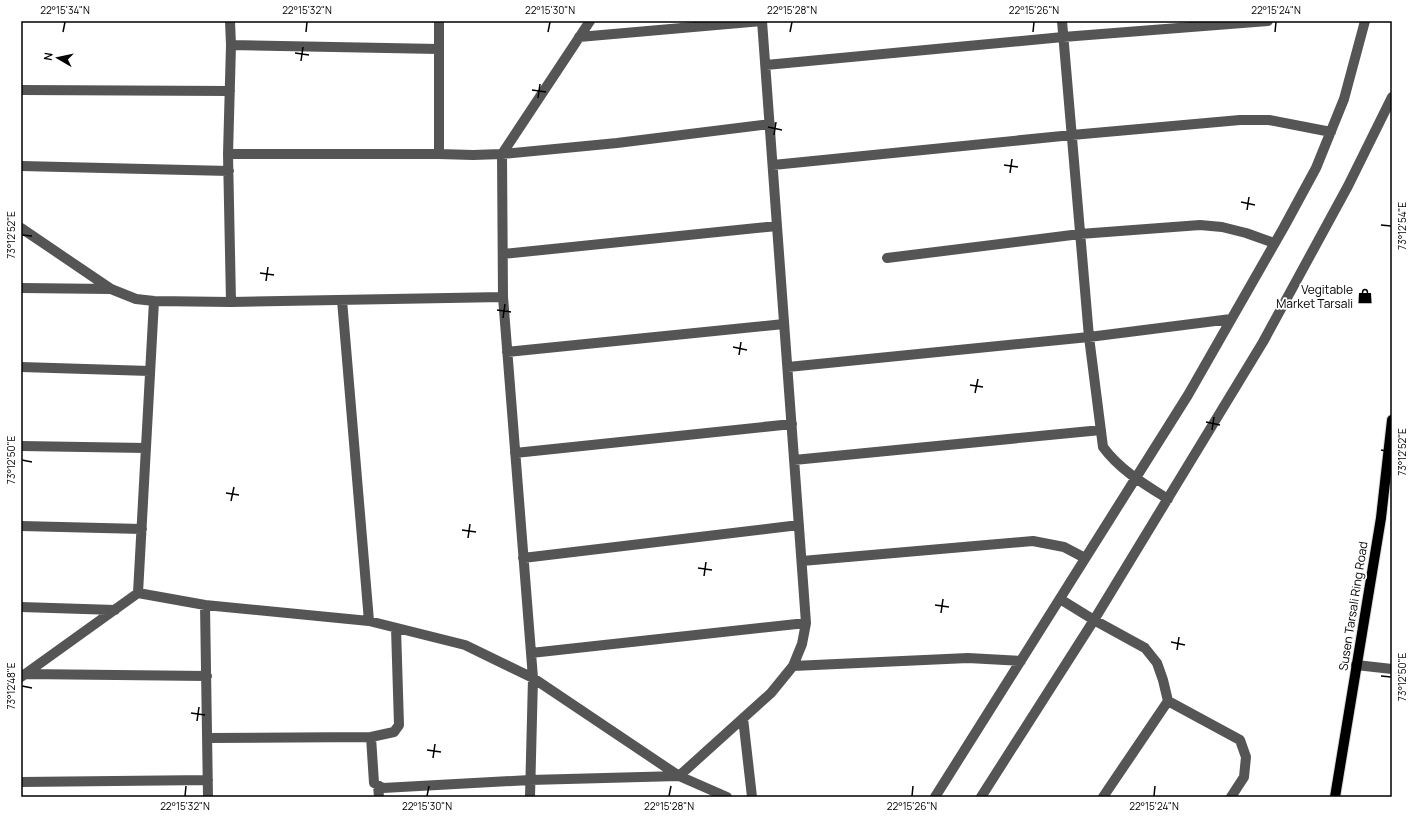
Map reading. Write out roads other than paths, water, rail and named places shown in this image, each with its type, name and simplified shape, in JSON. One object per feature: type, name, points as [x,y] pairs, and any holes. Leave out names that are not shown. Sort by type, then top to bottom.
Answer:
[{"type":"main road","name":"Susen Tarsali Ring Road","points":[[1336,797],[1380,518],[1392,420]]},
{"type":"street","points":[[230,21],[231,45],[228,154],[231,302]]},
{"type":"street","points":[[439,21],[439,154]]},
{"type":"street","points":[[530,797],[533,678],[503,298],[502,154],[590,21]]},
{"type":"street","points":[[371,737],[374,783],[383,788],[530,780],[679,776],[771,694],[793,666],[802,644],[806,623],[762,21],[579,37]]},
{"type":"street","points":[[1062,21],[1080,234],[1103,447],[1110,457],[1136,479],[1168,499]]},
{"type":"street","points":[[766,65],[1063,37],[1268,21]]},
{"type":"street","points":[[935,797],[1188,395],[1316,168],[1344,99],[1365,21]]},
{"type":"street","points":[[231,45],[439,49]]},
{"type":"street","points":[[21,90],[230,91]]},
{"type":"street","points":[[981,797],[1094,620],[1263,342],[1348,186],[1392,97]]},
{"type":"street","points":[[773,165],[1240,120],[1269,120],[1331,132]]},
{"type":"street","points":[[228,154],[502,154],[617,143],[770,124]]},
{"type":"street","points":[[21,166],[229,171]]},
{"type":"street","points":[[887,258],[1080,234],[1200,225],[1222,227],[1246,233],[1274,243]]},
{"type":"street","points":[[503,254],[777,226]]},
{"type":"street","points":[[21,228],[111,288],[136,299],[154,301],[231,302],[503,298]]},
{"type":"street","points":[[21,288],[111,288]]},
{"type":"street","points":[[342,300],[369,621]]},
{"type":"street","points":[[138,593],[154,301]]},
{"type":"street","points":[[788,367],[1090,337],[1232,319]]},
{"type":"street","points":[[508,352],[784,324]]},
{"type":"street","points":[[21,367],[150,372]]},
{"type":"street","points":[[515,453],[792,424]]},
{"type":"street","points":[[794,460],[1100,430]]},
{"type":"street","points":[[21,446],[146,448]]},
{"type":"street","points":[[523,558],[799,525]]},
{"type":"street","points":[[21,526],[142,529]]},
{"type":"street","points":[[802,561],[1033,541],[1064,547],[1086,558]]},
{"type":"street","points":[[23,676],[138,593],[205,605],[369,621],[465,645],[533,678],[679,776],[726,797]]},
{"type":"street","points":[[1060,599],[1094,620],[1145,648],[1157,663],[1168,701],[1103,797]]},
{"type":"street","points":[[205,605],[208,797]]},
{"type":"street","points":[[21,606],[115,610]]},
{"type":"street","points":[[530,652],[806,623]]},
{"type":"street","points":[[208,738],[371,737],[394,732],[399,725],[396,628]]},
{"type":"street","points":[[793,666],[968,658],[1021,661]]},
{"type":"street","points":[[1356,665],[1392,669]]},
{"type":"street","points":[[23,676],[207,676]]},
{"type":"street","points":[[1168,701],[1240,740],[1246,757],[1244,777],[1231,797]]},
{"type":"street","points":[[743,718],[752,797]]},
{"type":"street","points":[[21,782],[208,780]]},
{"type":"street","points":[[378,786],[379,797]]},
{"type":"place","name":"Vegitable Market Tarsali","points":[[1365,296]]}]
